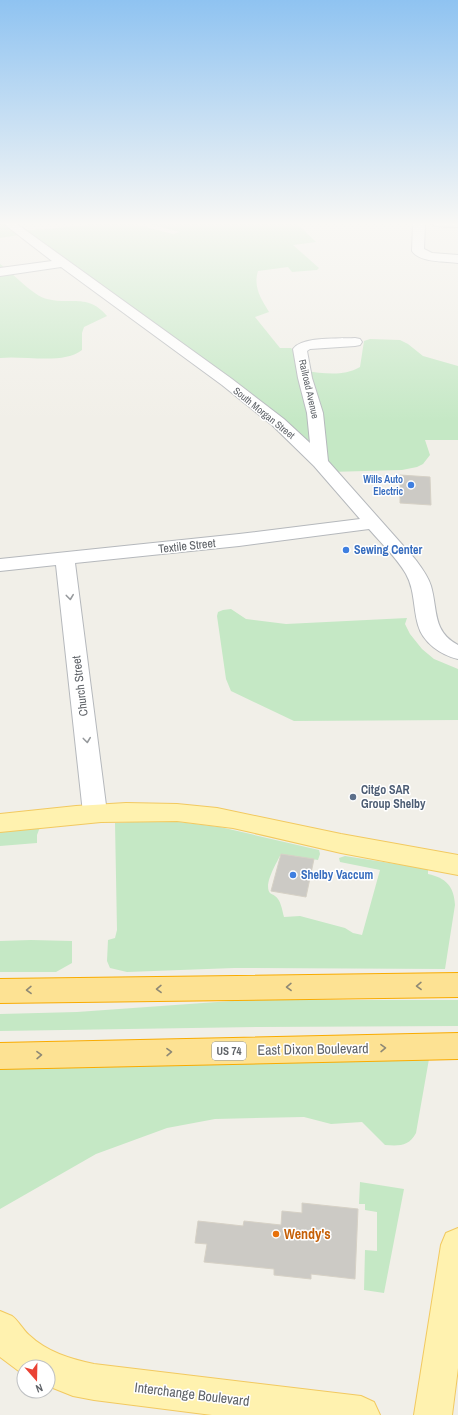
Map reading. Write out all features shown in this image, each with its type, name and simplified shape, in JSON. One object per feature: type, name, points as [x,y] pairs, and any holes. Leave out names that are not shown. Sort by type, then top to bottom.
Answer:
[{"type":"highway","points":[[0,991],[458,985]]},
{"type":"highway","name":"East Dixon Boulevard","points":[[0,1056],[458,1046]]},
{"type":"main road","points":[[0,823],[95,813],[179,813],[203,815],[249,822],[336,842],[458,864]]},
{"type":"main road","points":[[433,1415],[458,1245]]},
{"type":"main road","name":"Interchange Boulevard","points":[[6,1346],[31,1359]]},
{"type":"main road","name":"Interchange Boulevard","points":[[56,1371],[73,1378],[94,1382],[361,1415]]},
{"type":"street","name":"South Morgan Street","points":[[100,290],[227,382],[278,422],[320,462],[374,523],[415,573],[421,585],[428,625],[434,635],[444,646],[458,653]]},
{"type":"street","name":"Railroad Avenue","points":[[320,462],[315,413],[305,378],[300,349],[307,345],[355,342]]},
{"type":"street","name":"Textile Street","points":[[0,565],[239,540],[374,523]]},
{"type":"street","name":"Church Street","points":[[65,558],[95,813]]},
{"type":"green space","points":[[0,290],[30,290],[41,297],[55,301],[86,302],[93,304],[107,316],[84,327],[82,333],[82,350],[74,355],[54,358],[0,358]]},
{"type":"green space","points":[[100,290],[258,290],[269,312],[255,317],[280,348],[291,348],[301,357],[304,371],[340,373],[360,367],[364,341],[370,339],[400,340],[408,344],[423,356],[458,366],[458,440],[425,440],[430,455],[423,464],[417,467],[402,470],[329,472],[278,422]]},
{"type":"green space","points":[[231,609],[246,619],[286,624],[407,618],[405,624],[410,634],[422,649],[434,659],[458,669],[458,720],[294,721],[231,691],[226,679],[217,616],[218,612]]},
{"type":"green space","points":[[163,820],[220,827],[319,850],[320,854],[318,860],[281,854],[269,879],[268,889],[270,893],[279,900],[284,917],[300,916],[345,928],[353,933],[362,935],[380,870],[340,862],[339,858],[345,856],[428,869],[428,874],[440,878],[448,884],[454,898],[455,905],[445,969],[234,968],[127,972],[110,968],[107,961],[108,940],[115,938],[117,930],[115,823]]},
{"type":"green space","points":[[40,827],[37,835],[37,843],[0,846],[0,832]]},
{"type":"green space","points":[[0,941],[72,941],[72,963],[56,972],[0,972]]},
{"type":"green space","points":[[245,1000],[458,1000],[458,1026],[0,1031],[0,1014],[77,1012]]},
{"type":"green space","points":[[429,1059],[416,1133],[407,1143],[385,1145],[362,1122],[331,1124],[304,1117],[215,1119],[167,1128],[96,1154],[0,1209],[0,1068]]},
{"type":"green space","points":[[360,1182],[404,1189],[384,1293],[364,1290],[365,1250],[377,1251],[377,1212],[365,1210],[365,1204],[359,1204]]},
{"type":"building","name":"Wills Auto Electric","points":[[400,475],[430,477],[431,505],[400,503]]},
{"type":"building","name":"Shelby Vaccum","points":[[281,854],[314,859],[306,897],[271,891]]},
{"type":"building","name":"Wendy's","points":[[302,1203],[358,1209],[355,1279],[311,1274],[311,1279],[274,1275],[274,1269],[204,1262],[207,1244],[195,1243],[198,1221],[243,1226],[244,1221],[281,1225],[282,1211],[302,1213]]},
{"type":"place","name":"Wills Auto Electric","points":[[411,485]]},
{"type":"place","name":"Sewing Center","points":[[346,550]]},
{"type":"place","name":"Citgo SAR Group Shelby","points":[[353,797]]},
{"type":"place","name":"Shelby Vaccum","points":[[293,875]]},
{"type":"place","name":"Wendy's","points":[[276,1234]]}]
